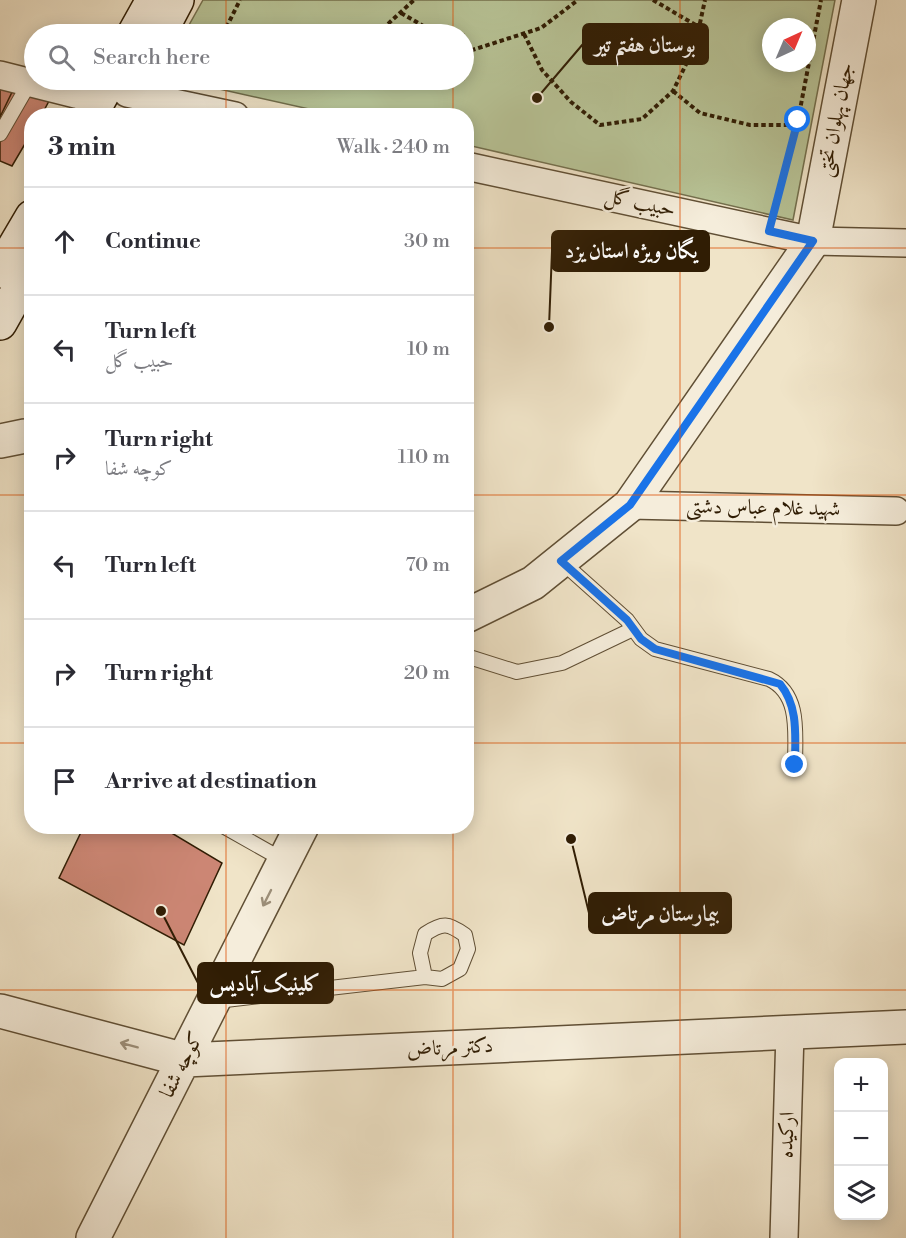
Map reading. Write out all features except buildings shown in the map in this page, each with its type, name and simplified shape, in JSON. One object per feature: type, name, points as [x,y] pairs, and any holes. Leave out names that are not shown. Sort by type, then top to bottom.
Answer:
[{"type":"street","points":[[140,24],[153,0]]},
{"type":"street","points":[[164,24],[177,0]]},
{"type":"street","name":"جهان پهلوان تختی","points":[[813,241],[859,0]]},
{"type":"street","points":[[0,75],[24,81]]},
{"type":"street","points":[[74,90],[184,108]]},
{"type":"street","name":"حبیب گل","points":[[474,167],[813,241],[906,243]]},
{"type":"street","points":[[0,271],[24,230]]},
{"type":"street","points":[[474,612],[533,583],[630,505],[813,241]]},
{"type":"street","points":[[0,323],[24,280]]},
{"type":"street","points":[[0,441],[24,436]]},
{"type":"street","name":"شهید غلام عباس دشتی","points":[[630,505],[896,512]]},
{"type":"street","name":"کوچه شفا","points":[[93,1238],[298,834]]},
{"type":"street","name":"دکتر مرتاض","points":[[0,1011],[185,1060],[906,1027]]},
{"type":"street","name":"ارکیده","points":[[784,1238],[790,1032]]},
{"type":"lane","points":[[0,134],[25,90]]},
{"type":"lane","points":[[561,561],[627,620],[641,639],[655,649],[780,684],[788,693],[795,725],[795,765]]},
{"type":"lane","points":[[474,659],[517,672],[562,663],[633,629]]},
{"type":"lane","points":[[236,834],[285,861]]},
{"type":"lane","points":[[214,1002],[425,977]]},
{"type":"path","points":[[228,24],[240,0]]},
{"type":"path","points":[[388,24],[414,0]]},
{"type":"path","points":[[474,50],[541,28],[578,0]]},
{"type":"path","points":[[653,0],[699,27]]},
{"type":"path","points":[[524,34],[542,70],[570,102],[600,125],[642,119],[674,91],[695,45],[705,0]]},
{"type":"path","points":[[769,231],[798,120],[821,0]]},
{"type":"path","points":[[401,13],[420,24]]},
{"type":"path","points":[[674,91],[700,113],[750,125],[786,125],[840,100]]},
{"type":"green space","points":[[203,0],[835,0],[793,220],[474,147],[474,108],[305,108],[224,90],[474,90],[474,24],[190,24]]},
{"type":"place","name":"بوستان هفتم تیر","points":[[537,98]]},
{"type":"place","name":"یگان ویژه استان یزد","points":[[549,327]]},
{"type":"place","name":"بیمارستان مرتاض","points":[[571,839]]},
{"type":"place","name":"کلینیک آبادیس","points":[[161,911]]},
{"type":"route","points":[[795,765],[795,725],[791,703],[788,693],[780,684],[655,649],[641,639],[627,620],[561,561],[630,505],[813,241],[769,231],[798,120]]}]
